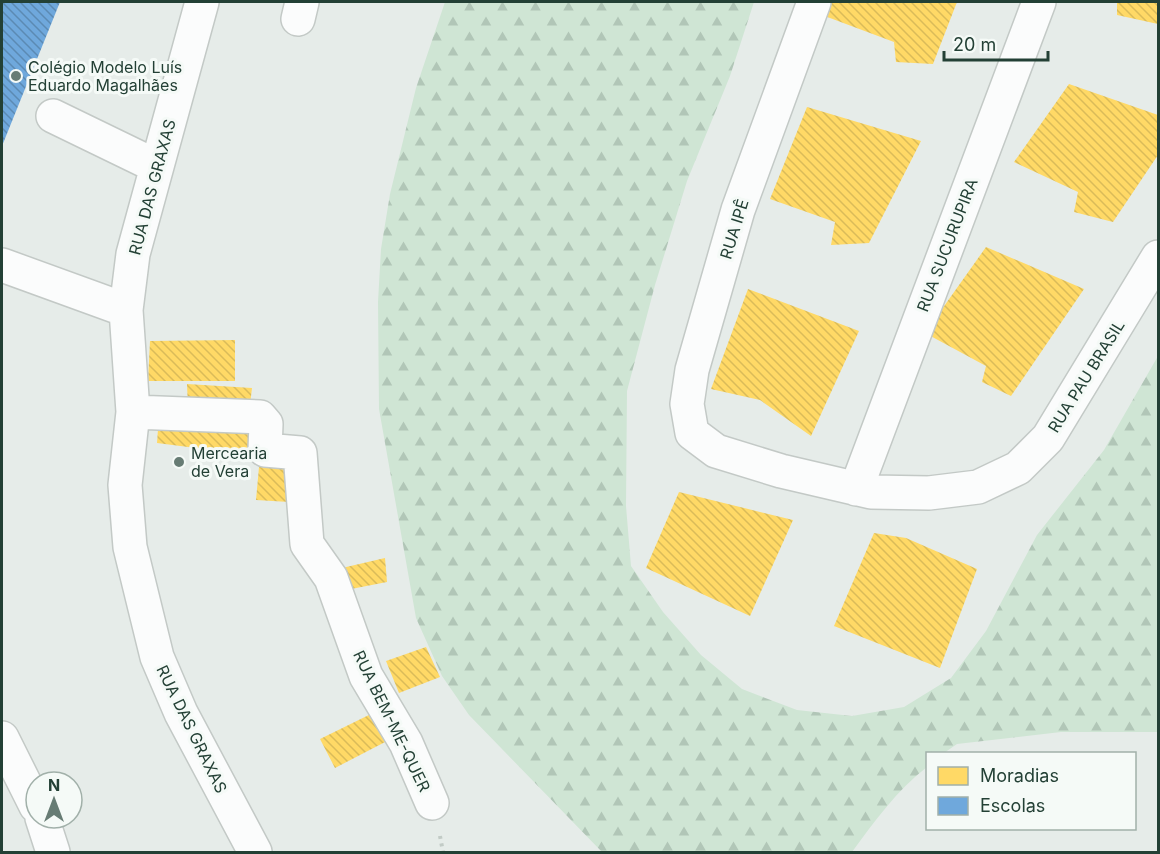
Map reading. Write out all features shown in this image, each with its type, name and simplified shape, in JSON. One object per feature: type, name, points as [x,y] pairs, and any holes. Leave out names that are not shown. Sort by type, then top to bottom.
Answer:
[{"type":"street","name":"RUA DAS GRAXAS","points":[[202,2],[137,234],[126,310],[133,412],[125,485],[130,547],[157,657],[181,713],[255,852]]},
{"type":"street","name":"RUA IPÊ","points":[[716,451],[692,433],[687,404],[692,370],[738,210],[814,2]]},
{"type":"street","name":"RUA SUCURUPIRA","points":[[856,489],[1039,2]]},
{"type":"street","points":[[53,116],[156,166]]},
{"type":"street","name":"RUA PAU BRASIL","points":[[716,451],[781,471],[871,492],[929,493],[978,487],[1018,468],[1048,438],[1158,257]]},
{"type":"street","points":[[2,265],[126,310]]},
{"type":"street","name":"RUA BEM-ME-QUER","points":[[133,412],[260,417],[266,424],[265,450],[296,452],[302,456],[307,544],[331,579],[366,676],[406,743],[432,803]]},
{"type":"street","points":[[2,738],[24,782]]},
{"type":"street","points":[[46,830],[53,852]]},
{"type":"green space","points":[[445,2],[754,2],[730,76],[687,181],[655,285],[627,391],[626,506],[631,566],[663,612],[701,655],[742,689],[797,710],[852,716],[904,707],[951,678],[986,631],[1037,535],[1104,450],[1158,356],[1158,732],[1061,732],[957,744],[945,752],[926,752],[926,768],[896,796],[852,852],[602,852],[469,715],[442,676],[416,618],[379,409],[378,302],[381,249],[390,194],[416,88]]},
{"type":"building: Moradias","points":[[830,2],[957,2],[933,64],[896,62],[894,42],[822,15]]},
{"type":"building: Moradias","points":[[1117,2],[1158,2],[1158,24],[1117,15]]},
{"type":"building: Moradias","points":[[1069,84],[1158,115],[1158,155],[1113,222],[1074,212],[1078,192],[1014,162]]},
{"type":"building: Moradias","points":[[807,107],[921,141],[869,243],[831,245],[835,222],[770,199]]},
{"type":"building: Moradias","points":[[986,247],[1084,289],[1011,396],[982,382],[986,366],[925,333]]},
{"type":"building: Moradias","points":[[748,289],[859,331],[811,436],[760,400],[711,389]]},
{"type":"building: Moradias","points":[[235,340],[235,381],[148,381],[150,341]]},
{"type":"building: Moradias","points":[[187,384],[252,388],[249,413],[188,408]]},
{"type":"building: Moradias","points":[[159,415],[260,425],[257,456],[157,443]]},
{"type":"building: Moradias","points":[[260,456],[294,457],[289,502],[256,500]]},
{"type":"building: Moradias","points":[[679,492],[793,520],[750,616],[646,568]]},
{"type":"building: Moradias","points":[[874,533],[906,538],[977,569],[940,668],[834,626]]},
{"type":"building: Moradias","points":[[385,558],[387,582],[346,590],[342,568]]},
{"type":"building: Moradias","points":[[426,647],[440,677],[399,693],[386,661]]},
{"type":"building: Moradias","points":[[375,712],[389,740],[335,768],[320,739]]},
{"type":"building: Escolas","name":"Colégio Modelo Luís Eduardo Magalhães","points":[[2,2],[60,2],[2,146]]},
{"type":"place","name":"Colégio Modelo Luís Eduardo Magalhães","points":[[16,76]]},
{"type":"place","name":"Mercearia de Vera","points":[[179,462]]}]
